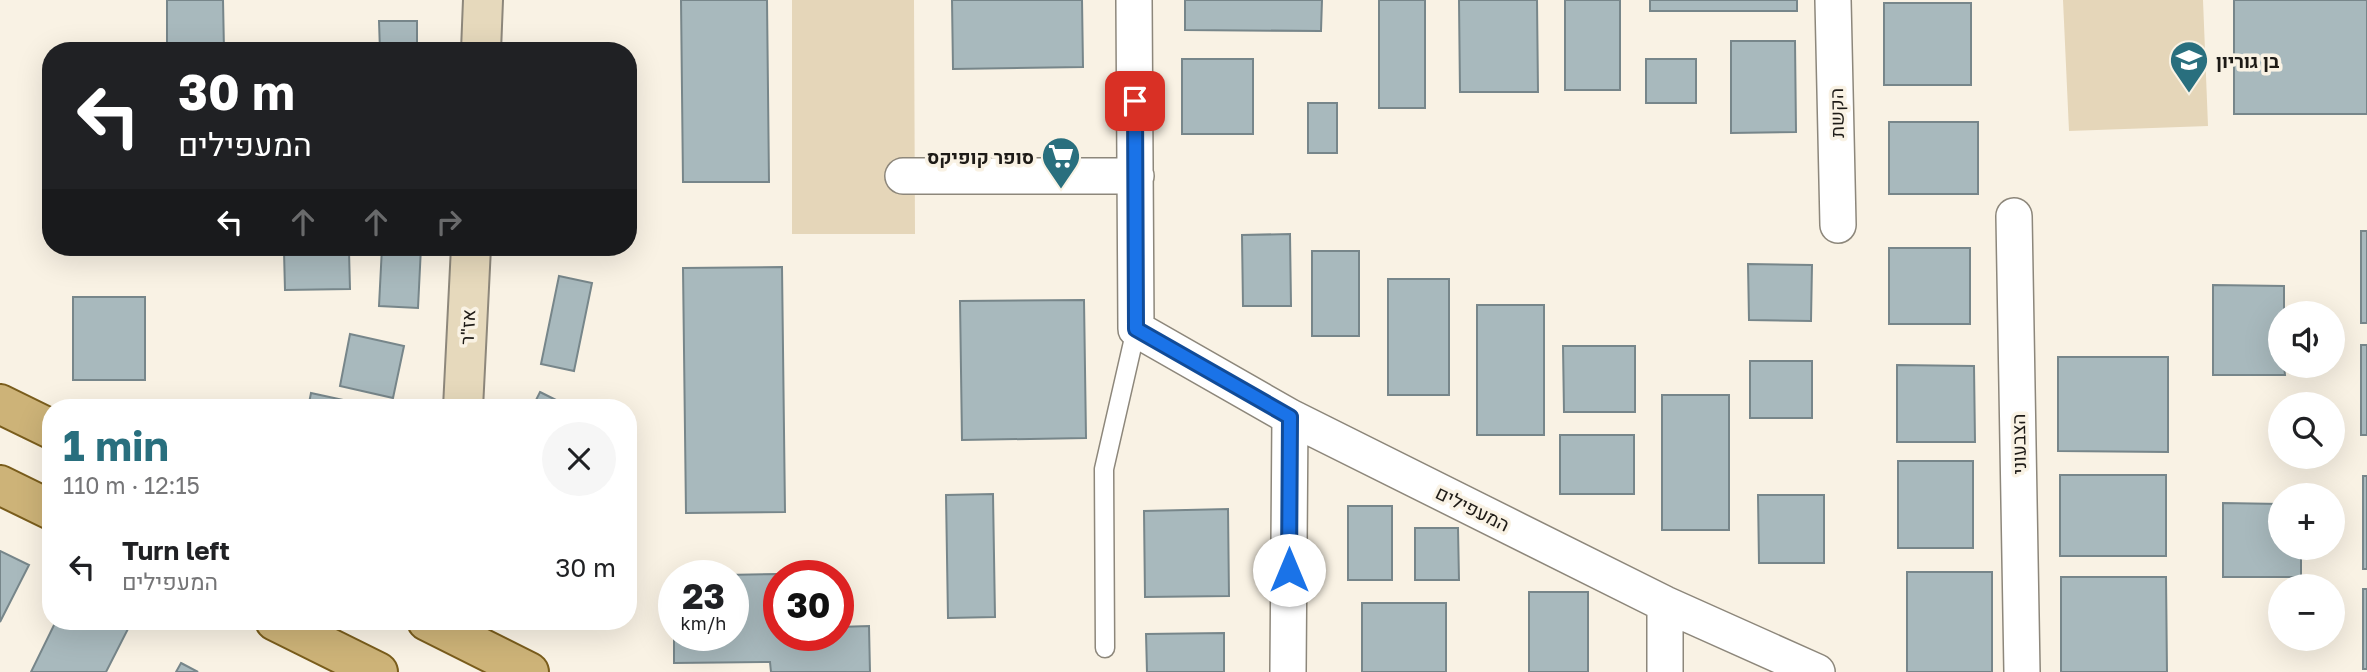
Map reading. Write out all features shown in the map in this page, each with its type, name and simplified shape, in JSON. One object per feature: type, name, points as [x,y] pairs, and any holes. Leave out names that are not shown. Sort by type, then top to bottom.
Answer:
[{"type":"main road","points":[[0,404],[42,425]]},
{"type":"main road","points":[[0,485],[42,506]]},
{"type":"main road","points":[[293,630],[378,672]]},
{"type":"main road","points":[[445,630],[529,672]]},
{"type":"street","points":[[481,42],[483,0]]},
{"type":"street","points":[[1134,0],[1136,329]]},
{"type":"street","name":"הקשת","points":[[1833,0],[1838,225]]},
{"type":"street","points":[[903,176],[1136,176]]},
{"type":"street","name":"הצבעוני","points":[[2014,216],[2022,672]]},
{"type":"street","name":"אז\"ר","points":[[463,399],[471,256]]},
{"type":"street","name":"המעפילים","points":[[1136,329],[1290,417],[1665,604],[1817,672]]},
{"type":"street","points":[[1288,672],[1290,417]]},
{"type":"street","points":[[1665,604],[1665,672]]},
{"type":"lane","points":[[1105,648],[1104,469],[1136,329]]},
{"type":"shaded area","points":[[792,0],[914,0],[915,234],[792,234]]},
{"type":"shaded area","points":[[2063,0],[2203,0],[2208,126],[2069,131]]},
{"type":"building","points":[[167,0],[223,0],[224,42],[167,42]]},
{"type":"building","points":[[681,0],[767,0],[769,182],[683,182]]},
{"type":"building","points":[[952,0],[1082,0],[1083,67],[953,69]]},
{"type":"building","points":[[1185,0],[1322,0],[1321,31],[1185,30]]},
{"type":"building","points":[[1379,0],[1425,0],[1425,108],[1379,108]]},
{"type":"building","points":[[1459,0],[1537,0],[1538,92],[1460,92]]},
{"type":"building","points":[[1565,0],[1620,0],[1620,90],[1565,90]]},
{"type":"building","points":[[1650,0],[1797,0],[1797,11],[1650,11]]},
{"type":"building","points":[[2234,0],[2367,0],[2367,114],[2234,114]]},
{"type":"building","points":[[1884,3],[1971,3],[1971,85],[1884,85]]},
{"type":"building","points":[[379,21],[417,21],[417,42],[380,42]]},
{"type":"building","points":[[1731,41],[1795,41],[1796,132],[1731,133]]},
{"type":"building","points":[[1182,59],[1253,59],[1253,134],[1182,134]]},
{"type":"building","points":[[1646,59],[1696,59],[1696,103],[1646,103]]},
{"type":"building","points":[[1308,103],[1337,103],[1337,153],[1308,153]]},
{"type":"building","points":[[1889,122],[1978,122],[1978,194],[1889,194]]},
{"type":"building","points":[[2361,231],[2367,231],[2367,323],[2361,323]]},
{"type":"building","points":[[1290,234],[1291,306],[1243,306],[1242,235]]},
{"type":"building","points":[[1889,248],[1970,248],[1970,324],[1889,324]]},
{"type":"building","points":[[1312,251],[1359,251],[1359,336],[1312,336]]},
{"type":"building","points":[[284,256],[349,256],[350,289],[285,290]]},
{"type":"building","points":[[382,256],[421,256],[418,308],[379,306]]},
{"type":"building","points":[[1748,264],[1812,265],[1811,321],[1749,320]]},
{"type":"building","points":[[782,267],[785,512],[686,513],[683,268]]},
{"type":"building","points":[[559,276],[592,283],[574,371],[541,364]]},
{"type":"building","points":[[1388,279],[1449,279],[1449,395],[1388,395]]},
{"type":"building","points":[[2213,285],[2284,286],[2284,301],[2268,301],[2268,375],[2213,375]]},
{"type":"building","points":[[73,297],[145,297],[145,380],[73,380]]},
{"type":"building","points":[[1084,300],[1086,438],[962,440],[960,301]]},
{"type":"building","points":[[1477,305],[1544,305],[1544,435],[1477,435]]},
{"type":"building","points":[[350,334],[404,346],[393,398],[340,386]]},
{"type":"building","points":[[2361,345],[2367,345],[2367,435],[2361,435]]},
{"type":"building","points":[[1563,346],[1635,346],[1635,412],[1564,412]]},
{"type":"building","points":[[2058,357],[2168,357],[2168,452],[2058,451]]},
{"type":"building","points":[[1750,361],[1812,361],[1812,418],[1750,418]]},
{"type":"building","points":[[1897,365],[1974,366],[1975,442],[1897,442]]},
{"type":"building","points":[[540,392],[554,399],[536,399]]},
{"type":"building","points":[[311,393],[339,399],[310,399]]},
{"type":"building","points":[[1662,395],[1729,395],[1729,530],[1662,530]]},
{"type":"building","points":[[1560,435],[1634,435],[1634,494],[1560,494]]},
{"type":"building","points":[[1898,461],[1973,461],[1973,548],[1898,548]]},
{"type":"building","points":[[2060,475],[2166,475],[2166,556],[2060,556]]},
{"type":"building","points":[[2363,476],[2367,476],[2367,569],[2363,569]]},
{"type":"building","points":[[993,494],[995,617],[948,618],[946,495]]},
{"type":"building","points":[[1758,495],[1824,495],[1824,563],[1759,563]]},
{"type":"building","points":[[2223,503],[2268,504],[2268,560],[2301,560],[2301,574],[2223,577]]},
{"type":"building","points":[[1348,506],[1392,506],[1392,580],[1348,580]]},
{"type":"building","points":[[1228,509],[1229,596],[1145,597],[1144,511]]},
{"type":"building","points":[[1415,528],[1458,528],[1459,580],[1415,580]]},
{"type":"building","points":[[0,551],[29,565],[0,622]]},
{"type":"building","points":[[1907,572],[1992,572],[1992,672],[1907,672]]},
{"type":"building","points":[[763,574],[763,651],[854,651],[854,626],[869,626],[870,672],[771,672],[770,662],[674,663],[674,651],[749,651],[749,575]]},
{"type":"building","points":[[2061,577],[2166,577],[2167,672],[2061,672]]},
{"type":"building","points":[[2363,589],[2367,589],[2367,669],[2363,669]]},
{"type":"building","points":[[1529,592],[1588,592],[1588,672],[1529,672]]},
{"type":"building","points":[[1362,603],[1446,603],[1446,672],[1362,672]]},
{"type":"building","points":[[52,630],[127,630],[106,672],[31,672]]},
{"type":"building","points":[[1224,633],[1224,672],[1147,672],[1146,634]]},
{"type":"building","points":[[181,663],[198,672],[176,672]]},
{"type":"place","name":"בן גוריון","points":[[2189,94]]},
{"type":"place","name":"סופר קופיקס","points":[[1061,190]]},
{"type":"route","points":[[1135,101],[1136,329],[1290,417],[1289,570]]}]
